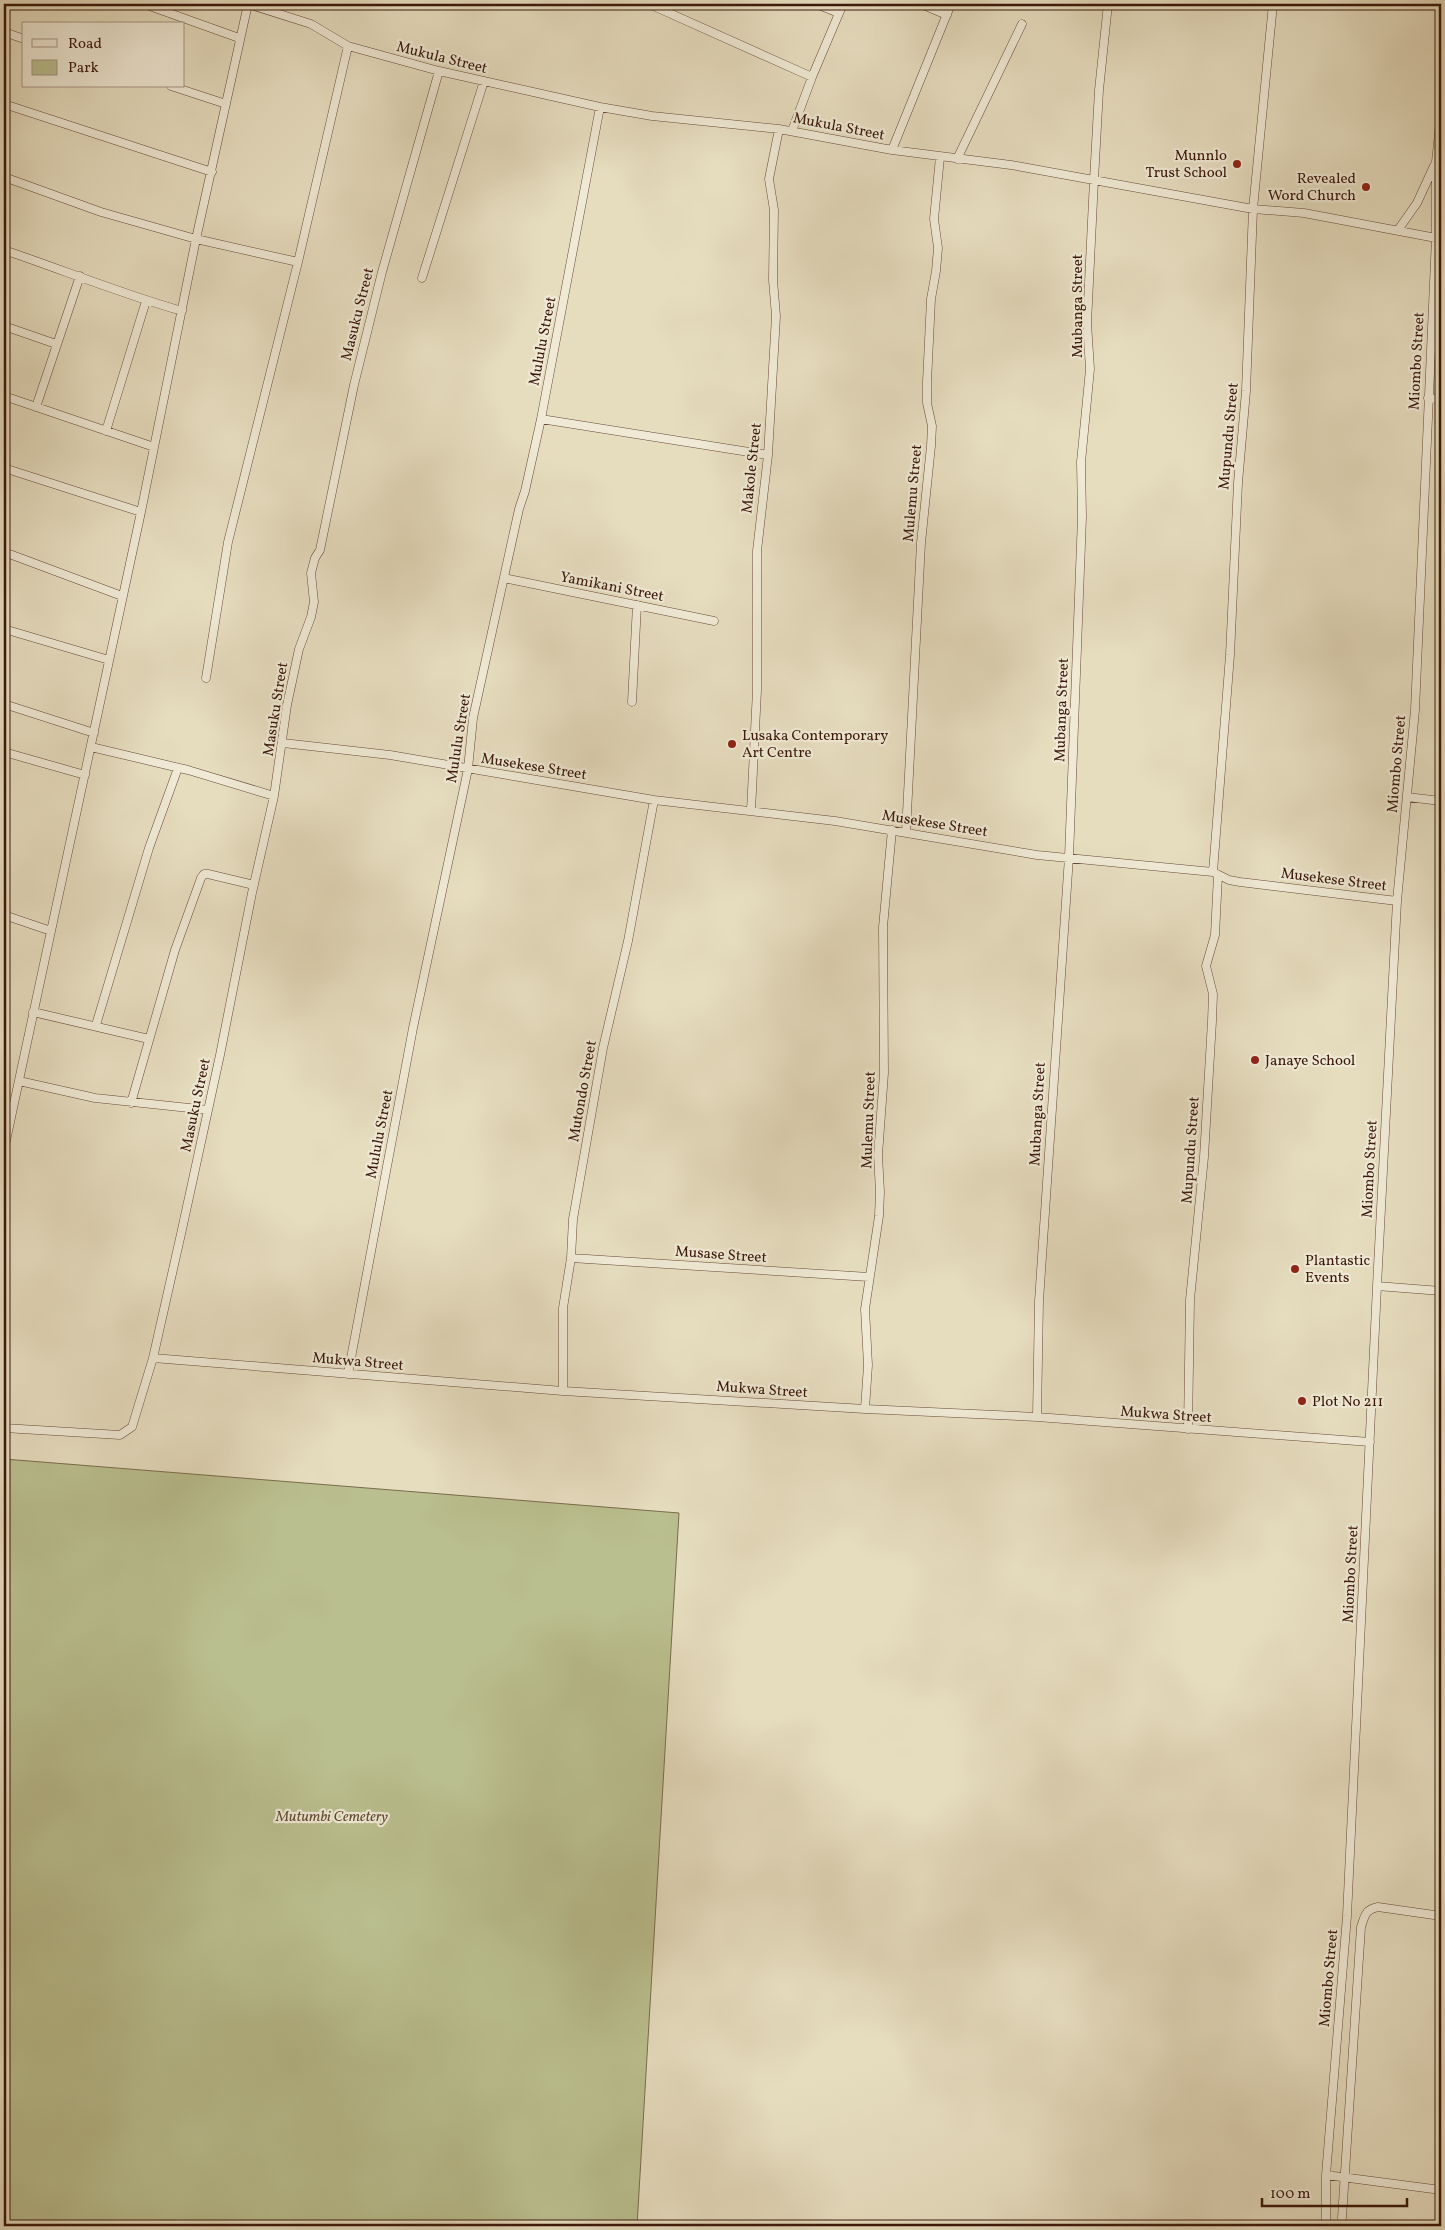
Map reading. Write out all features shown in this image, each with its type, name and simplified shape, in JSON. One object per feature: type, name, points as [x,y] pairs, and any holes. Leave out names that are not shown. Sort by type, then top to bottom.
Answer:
[{"type":"street","points":[[144,4],[239,38]]},
{"type":"street","points":[[4,1150],[141,512],[196,239],[248,4]]},
{"type":"street","name":"Mukula Street","points":[[248,4],[311,24],[348,46],[439,71],[600,107],[652,116],[779,129],[892,150],[1012,165],[1253,209],[1304,213],[1436,238]]},
{"type":"street","points":[[650,4],[812,78]]},
{"type":"street","points":[[816,4],[839,13]]},
{"type":"street","points":[[792,131],[842,4]]},
{"type":"street","points":[[921,4],[947,14]]},
{"type":"street","points":[[892,150],[951,4]]},
{"type":"street","name":"Mubanga Street","points":[[1037,1417],[1039,1301],[1069,857],[1082,517],[1081,462],[1090,369],[1087,323],[1094,180],[1099,90],[1108,4]]},
{"type":"street","name":"Mupundu Street","points":[[1188,1429],[1190,1300],[1204,1157],[1212,1021],[1213,994],[1206,966],[1215,936],[1215,873],[1229,675],[1238,483],[1246,391],[1253,209],[1274,4]]},
{"type":"street","points":[[956,159],[1022,24]]},
{"type":"street","points":[[4,32],[22,38]]},
{"type":"street","points":[[206,678],[228,542],[298,262],[348,46]]},
{"type":"street","name":"Masuku Street","points":[[4,1428],[120,1435],[132,1426],[153,1358],[208,1110],[274,796],[283,743],[286,705],[299,649],[311,617],[314,602],[310,573],[320,550],[354,385],[382,272],[439,71]]},
{"type":"street","points":[[422,278],[484,81]]},
{"type":"street","points":[[177,88],[226,104]]},
{"type":"street","points":[[4,104],[212,172]]},
{"type":"street","name":"Mululu Street","points":[[348,1374],[413,1028],[468,769],[473,718],[541,419],[600,107]]},
{"type":"street","name":"Miombo Street","points":[[1326,2226],[1326,2175],[1347,1916],[1376,1286],[1398,901],[1415,710],[1436,238],[1436,162],[1441,114]]},
{"type":"street","name":"Makole Street","points":[[751,810],[756,690],[757,551],[768,455],[776,316],[774,210],[769,179],[779,129]]},
{"type":"street","name":"Mulemu Street","points":[[906,832],[921,543],[931,446],[932,426],[927,403],[927,382],[931,299],[938,248],[934,219],[940,157]]},
{"type":"street","points":[[1398,230],[1425,190],[1436,162]]},
{"type":"street","points":[[4,177],[101,212],[196,239],[298,262]]},
{"type":"street","points":[[4,250],[146,301],[182,311]]},
{"type":"street","points":[[36,406],[80,276]]},
{"type":"street","points":[[106,431],[146,301]]},
{"type":"street","points":[[4,326],[56,344]]},
{"type":"street","points":[[4,396],[154,448]]},
{"type":"street","points":[[1428,398],[1441,399]]},
{"type":"street","points":[[541,419],[768,455]]},
{"type":"street","points":[[4,468],[141,512]]},
{"type":"street","points":[[4,552],[122,596]]},
{"type":"street","name":"Yamikani Street","points":[[504,578],[714,620]]},
{"type":"street","points":[[632,702],[637,605]]},
{"type":"street","points":[[4,629],[109,660]]},
{"type":"street","points":[[4,704],[94,733]]},
{"type":"street","name":"Musekese Street","points":[[283,743],[390,755],[654,800],[751,810],[906,832],[1037,855],[1215,873],[1240,882],[1398,901]]},
{"type":"street","points":[[91,747],[178,768],[274,796]]},
{"type":"street","points":[[4,752],[84,775]]},
{"type":"street","points":[[96,1025],[149,848],[178,768]]},
{"type":"street","points":[[1407,797],[1441,801]]},
{"type":"street","name":"Mutondo Street","points":[[563,1391],[563,1308],[571,1258],[573,1219],[601,1057],[628,941],[654,800]]},
{"type":"street","name":"Mulemu Street","points":[[864,1409],[868,1365],[864,1309],[880,1208],[878,1155],[884,1073],[883,927],[892,830]]},
{"type":"street","points":[[131,1103],[175,950],[201,878],[208,874],[254,885]]},
{"type":"street","points":[[4,915],[51,931]]},
{"type":"street","points":[[34,1012],[96,1025],[149,1039]]},
{"type":"street","points":[[18,1081],[95,1098],[208,1110]]},
{"type":"street","name":"Musase Street","points":[[571,1258],[870,1277]]},
{"type":"street","points":[[1376,1286],[1441,1291]]},
{"type":"street","name":"Mukwa Street","points":[[153,1358],[563,1391],[1037,1417],[1370,1442]]},
{"type":"street","points":[[1342,2218],[1361,1927],[1369,1909],[1378,1907],[1441,1916]]},
{"type":"street","points":[[1326,2175],[1441,2190]]},
{"type":"green space","name":"Mutumbi Cemetery","points":[[4,1459],[679,1513],[637,2226],[4,2226]]},
{"type":"place","name":"Munnlo Trust School","points":[[1237,164]]},
{"type":"place","name":"Revealed Word Church","points":[[1366,187]]},
{"type":"place","name":"Lusaka Contemporary Art Centre","points":[[732,744]]},
{"type":"place","name":"Janaye School","points":[[1255,1060]]},
{"type":"place","name":"Plantastic Events","points":[[1295,1269]]},
{"type":"place","name":"Plot No 211","points":[[1302,1401]]}]
